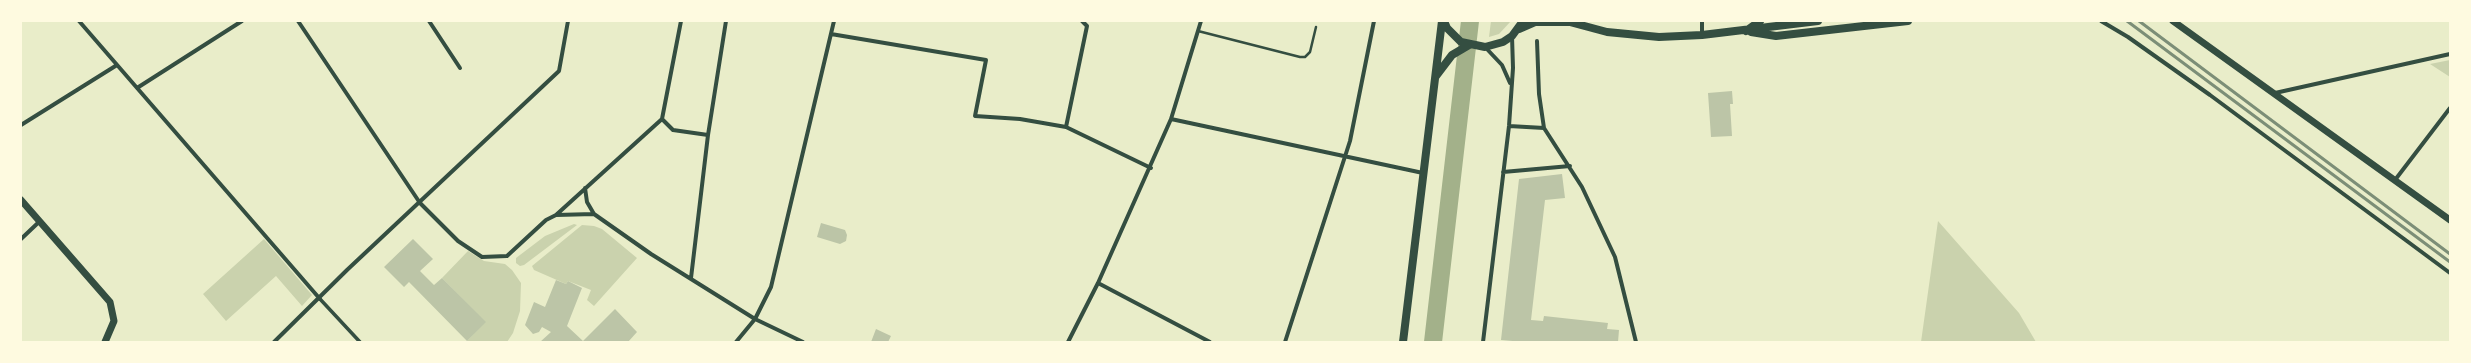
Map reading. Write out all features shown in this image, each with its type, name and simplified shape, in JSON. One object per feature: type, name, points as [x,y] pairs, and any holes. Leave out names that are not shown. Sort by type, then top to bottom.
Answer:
[{"type":"main road","points":[[1443,21],[1455,37],[1469,45],[1482,47],[1503,42],[1515,32],[1534,22],[1568,22],[1608,32],[1659,37],[1746,31],[1818,21]]},
{"type":"main road","points":[[1403,342],[1422,174],[1443,21]]},
{"type":"main road","points":[[1515,32],[1523,21]]},
{"type":"main road","points":[[1746,31],[1760,21]]},
{"type":"main road","points":[[1746,31],[1776,36],[1908,21]]},
{"type":"main road","points":[[2173,21],[2450,220]]},
{"type":"main road","points":[[1434,80],[1439,70],[1452,55],[1469,45]]},
{"type":"main road","points":[[21,200],[110,302],[114,321],[105,342]]},
{"type":"street","points":[[79,21],[320,299],[360,342]]},
{"type":"street","points":[[137,88],[242,21]]},
{"type":"street","points":[[298,21],[420,203],[458,241],[482,257],[506,256],[546,220],[556,215],[584,188],[662,119],[681,21]]},
{"type":"street","points":[[429,21],[460,68]]},
{"type":"street","points":[[274,342],[320,299],[347,270],[559,71],[568,21]]},
{"type":"street","points":[[691,278],[708,135],[726,21]]},
{"type":"street","points":[[736,342],[755,319],[771,287],[834,21]]},
{"type":"street","points":[[1066,127],[1087,26],[1082,21]]},
{"type":"street","points":[[1068,342],[1098,283],[1151,168],[1171,119],[1201,21]]},
{"type":"street","points":[[1285,342],[1345,158],[1374,21]]},
{"type":"street","points":[[1702,21],[1702,35]]},
{"type":"street","points":[[2101,21],[2128,37],[2199,87],[2450,273]]},
{"type":"street","points":[[1483,342],[1509,126],[1510,83],[1513,68],[1515,32]]},
{"type":"street","points":[[832,34],[986,60],[975,116],[1020,119],[1066,127],[1151,168]]},
{"type":"street","points":[[1537,41],[1539,94],[1544,128],[1570,166],[1593,208],[1615,257],[1636,342]]},
{"type":"street","points":[[1482,47],[1502,64],[1510,83]]},
{"type":"street","points":[[2275,93],[2450,54]]},
{"type":"street","points":[[21,125],[117,66]]},
{"type":"street","points":[[2395,180],[2450,108]]},
{"type":"street","points":[[662,119],[673,130],[708,135]]},
{"type":"street","points":[[1171,119],[1422,174]]},
{"type":"street","points":[[1509,126],[1544,128]]},
{"type":"street","points":[[1503,172],[1570,166]]},
{"type":"street","points":[[584,188],[587,202],[594,214],[651,254],[755,319],[803,342]]},
{"type":"street","points":[[556,215],[594,214]]},
{"type":"street","points":[[21,239],[40,221]]},
{"type":"street","points":[[1098,283],[1210,342]]},
{"type":"lane","points":[[1197,30],[1300,57],[1305,57],[1310,52],[1316,28]]},
{"type":"green space","points":[[1491,21],[1511,21],[1499,34],[1489,37]]},
{"type":"green space","points":[[2450,60],[2450,77],[2430,64]]},
{"type":"green space","points":[[1938,221],[2019,313],[2036,342],[1921,342]]},
{"type":"green space","points":[[574,224],[577,225],[524,265],[520,266],[516,263],[516,258],[545,236]]},
{"type":"green space","points":[[582,225],[594,226],[602,229],[637,258],[594,306],[587,300],[591,290],[568,281],[566,284],[534,270],[532,266]]},
{"type":"green space","points":[[264,239],[312,295],[302,306],[276,276],[226,321],[203,294]]},
{"type":"green space","points":[[468,251],[484,261],[505,264],[512,270],[521,283],[520,311],[513,333],[507,342],[466,342],[485,322],[442,278]]},
{"type":"building","points":[[1732,91],[1733,104],[1730,104],[1732,136],[1711,137],[1708,93]]},
{"type":"building","points":[[1562,174],[1565,198],[1545,200],[1531,320],[1543,321],[1544,316],[1608,323],[1607,329],[1619,330],[1618,342],[1524,342],[1501,340],[1519,179]]},
{"type":"building","points":[[821,223],[845,230],[847,235],[846,241],[840,244],[817,237]]},
{"type":"building","points":[[413,239],[433,259],[420,271],[434,285],[442,278],[486,322],[467,341],[409,282],[404,287],[384,267]]},
{"type":"building","points":[[556,280],[566,284],[568,281],[582,288],[567,326],[583,341],[615,309],[637,332],[628,342],[540,342],[551,332],[542,327],[539,332],[533,334],[525,325],[534,302],[545,307]]},
{"type":"building","points":[[876,329],[891,336],[888,342],[871,342]]},
{"type":"waterway","points":[[1433,342],[1470,21]]},
{"type":"railway","points":[[2127,21],[2450,262]]},
{"type":"railway","points":[[2139,21],[2450,254]]}]
